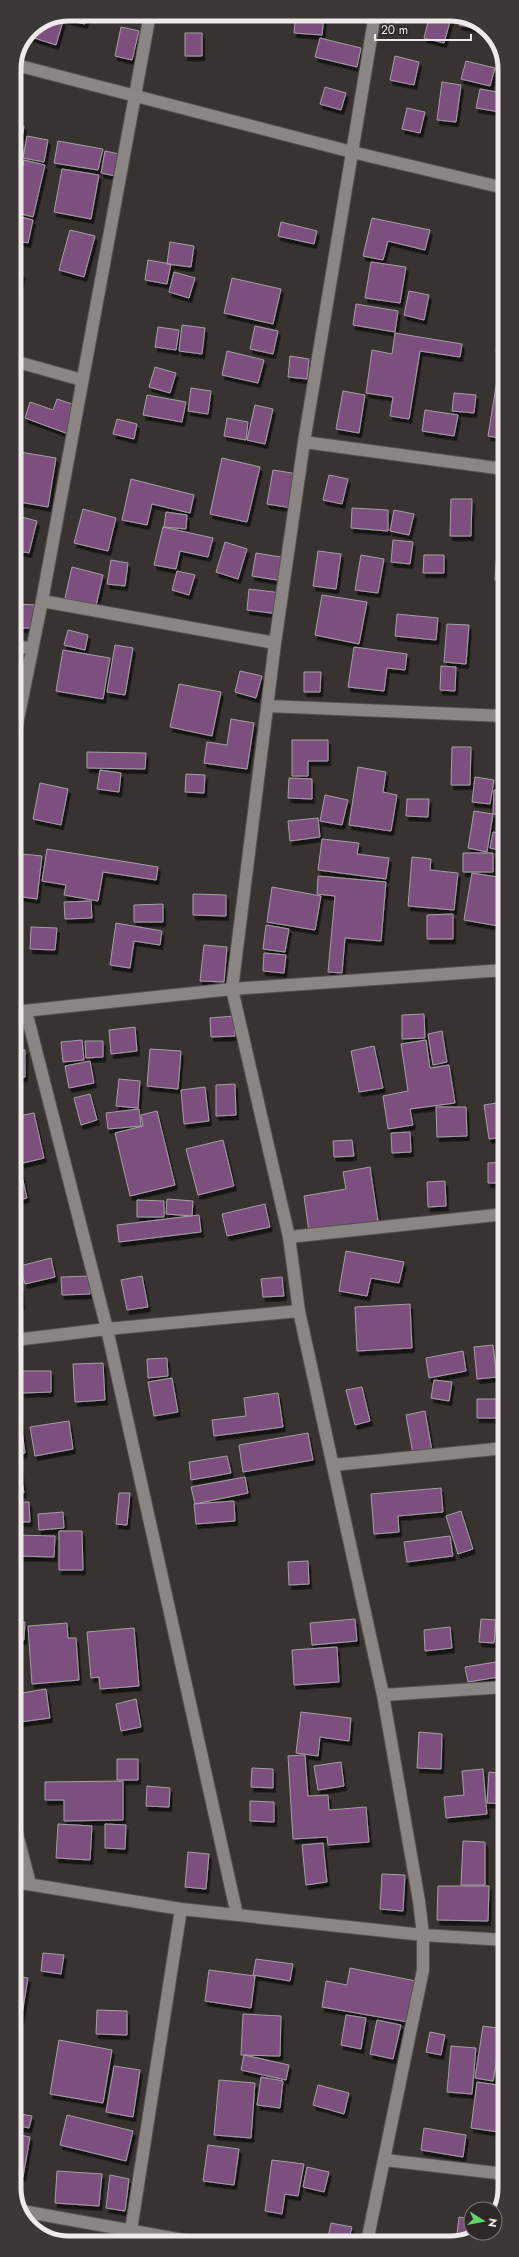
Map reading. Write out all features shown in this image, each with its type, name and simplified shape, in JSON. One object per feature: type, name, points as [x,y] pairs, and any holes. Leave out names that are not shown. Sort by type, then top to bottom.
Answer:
[{"type":"street","points":[[21,704],[42,601],[149,21]]},
{"type":"street","points":[[368,2236],[423,1970],[423,1935],[419,1901],[383,1695],[299,1311],[290,1237],[232,989],[275,643],[304,442],[373,21]]},
{"type":"street","points":[[21,65],[136,97],[352,152],[498,187]]},
{"type":"street","points":[[21,363],[82,380]]},
{"type":"street","points":[[304,442],[498,468]]},
{"type":"street","points":[[42,601],[275,643]]},
{"type":"street","points":[[21,647],[32,649]]},
{"type":"street","points":[[267,706],[498,716]]},
{"type":"street","points":[[21,1011],[232,989],[498,970]]},
{"type":"street","points":[[21,1015],[107,1329],[237,1915]]},
{"type":"street","points":[[290,1237],[498,1215]]},
{"type":"street","points":[[21,1339],[107,1329],[299,1311]]},
{"type":"street","points":[[333,1465],[498,1449]]},
{"type":"street","points":[[383,1695],[498,1687]]},
{"type":"street","points":[[21,1849],[30,1884]]},
{"type":"street","points":[[21,1883],[181,1909],[423,1935],[498,1940]]},
{"type":"street","points":[[130,2236],[181,1909]]},
{"type":"street","points":[[385,2160],[498,2173]]},
{"type":"street","points":[[27,2212],[163,2236]]},
{"type":"building","points":[[72,21],[86,21],[85,24]]},
{"type":"building","points":[[295,21],[324,21],[322,35],[294,33]]},
{"type":"building","points":[[428,21],[450,21],[444,43],[424,38]]},
{"type":"building","points":[[63,22],[56,45],[33,38],[42,29]]},
{"type":"building","points":[[460,22],[476,29],[459,25]]},
{"type":"building","points":[[121,27],[139,31],[132,60],[115,56]]},
{"type":"building","points":[[185,33],[202,33],[202,56],[185,56]]},
{"type":"building","points":[[320,38],[361,48],[357,67],[315,57]]},
{"type":"building","points":[[395,56],[419,62],[414,85],[390,80]]},
{"type":"building","points":[[466,61],[495,68],[490,86],[461,79]]},
{"type":"building","points":[[442,82],[461,85],[456,122],[437,120]]},
{"type":"building","points":[[325,87],[346,93],[341,110],[320,104]]},
{"type":"building","points":[[480,89],[498,92],[498,112],[476,108]]},
{"type":"building","points":[[407,108],[425,112],[420,133],[402,129]]},
{"type":"building","points":[[21,126],[24,126],[21,144]]},
{"type":"building","points":[[27,136],[48,140],[44,162],[23,158]]},
{"type":"building","points":[[58,141],[103,149],[98,170],[54,163]]},
{"type":"building","points":[[105,151],[124,155],[120,177],[101,173]]},
{"type":"building","points":[[24,160],[45,165],[33,217],[21,214],[21,176]]},
{"type":"building","points":[[62,169],[99,175],[91,219],[54,212]]},
{"type":"building","points":[[21,217],[33,220],[28,243],[21,242]]},
{"type":"building","points":[[372,218],[430,230],[425,250],[388,241],[383,260],[363,256]]},
{"type":"building","points":[[281,222],[317,231],[314,244],[278,236]]},
{"type":"building","points":[[70,230],[95,236],[84,277],[59,270]]},
{"type":"building","points":[[170,242],[194,246],[191,267],[167,264]]},
{"type":"building","points":[[148,260],[171,264],[167,284],[145,280]]},
{"type":"building","points":[[371,262],[406,267],[400,303],[365,298]]},
{"type":"building","points":[[174,272],[195,278],[189,298],[169,292]]},
{"type":"building","points":[[232,278],[281,289],[273,324],[224,313]]},
{"type":"building","points":[[409,291],[429,295],[424,320],[404,315]]},
{"type":"building","points":[[356,304],[398,311],[395,332],[353,325]]},
{"type":"building","points":[[182,325],[205,328],[202,354],[179,351]]},
{"type":"building","points":[[255,326],[278,331],[273,354],[250,349]]},
{"type":"building","points":[[158,327],[179,330],[176,350],[155,347]]},
{"type":"building","points":[[395,333],[462,344],[460,357],[420,351],[409,419],[390,416],[393,397],[366,393],[372,350],[392,354]]},
{"type":"building","points":[[498,339],[498,351],[496,351]]},
{"type":"building","points":[[227,351],[264,360],[258,383],[222,375]]},
{"type":"building","points":[[290,356],[309,359],[307,379],[288,377]]},
{"type":"building","points":[[155,367],[176,373],[170,393],[149,387]]},
{"type":"building","points":[[498,374],[498,438],[488,436]]},
{"type":"building","points":[[191,388],[211,391],[208,414],[188,411]]},
{"type":"building","points":[[343,391],[365,395],[359,433],[336,429]]},
{"type":"building","points":[[454,393],[476,395],[474,413],[452,411]]},
{"type":"building","points":[[147,395],[186,402],[182,422],[143,415]]},
{"type":"building","points":[[57,399],[81,407],[71,435],[25,418],[30,402],[53,410]]},
{"type":"building","points":[[255,405],[273,409],[265,444],[247,440]]},
{"type":"building","points":[[425,410],[458,415],[454,436],[422,431]]},
{"type":"building","points":[[227,418],[248,422],[246,440],[224,436]]},
{"type":"building","points":[[117,419],[137,424],[134,439],[113,434]]},
{"type":"building","points":[[21,452],[56,458],[48,507],[21,502]]},
{"type":"building","points":[[222,458],[260,467],[247,522],[210,514]]},
{"type":"building","points":[[273,470],[298,474],[292,508],[267,504]]},
{"type":"building","points":[[329,475],[348,479],[342,504],[323,500]]},
{"type":"building","points":[[131,479],[194,495],[190,513],[152,504],[147,525],[122,520]]},
{"type":"building","points":[[451,499],[472,499],[471,536],[450,536]]},
{"type":"building","points":[[352,508],[388,510],[388,531],[351,528]]},
{"type":"building","points":[[83,509],[116,518],[108,551],[74,543]]},
{"type":"building","points":[[394,510],[414,514],[409,535],[390,531]]},
{"type":"building","points":[[166,512],[187,515],[186,529],[164,527]]},
{"type":"building","points":[[21,517],[37,521],[29,553],[21,551]]},
{"type":"building","points":[[163,527],[213,538],[208,557],[180,551],[176,569],[154,565]]},
{"type":"building","points":[[498,536],[498,580],[495,580]]},
{"type":"building","points":[[393,540],[413,542],[410,564],[391,562]]},
{"type":"building","points":[[225,542],[247,549],[238,579],[216,572]]},
{"type":"building","points":[[318,551],[341,554],[336,589],[313,586]]},
{"type":"building","points":[[256,553],[287,558],[283,581],[252,576]]},
{"type":"building","points":[[361,555],[384,559],[378,593],[355,590]]},
{"type":"building","points":[[424,555],[444,555],[444,573],[423,573]]},
{"type":"building","points":[[111,560],[128,563],[125,586],[107,584]]},
{"type":"building","points":[[72,567],[103,575],[96,606],[65,598]]},
{"type":"building","points":[[177,571],[195,575],[189,595],[172,590]]},
{"type":"building","points":[[249,589],[282,593],[279,614],[247,610]]},
{"type":"building","points":[[322,595],[367,602],[359,644],[315,635]]},
{"type":"building","points":[[21,604],[39,605],[38,628],[21,628]]},
{"type":"building","points":[[397,614],[438,618],[436,640],[395,636]]},
{"type":"building","points":[[447,624],[469,625],[466,664],[444,662]]},
{"type":"building","points":[[68,630],[88,635],[85,650],[64,645]]},
{"type":"building","points":[[115,645],[133,648],[125,695],[107,692]]},
{"type":"building","points":[[354,647],[407,654],[405,670],[387,668],[384,691],[348,687]]},
{"type":"building","points":[[63,650],[110,658],[103,699],[56,691]]},
{"type":"building","points":[[441,666],[456,667],[455,691],[440,690]]},
{"type":"building","points":[[240,671],[262,676],[256,698],[235,692]]},
{"type":"building","points":[[304,672],[321,672],[320,692],[304,692]]},
{"type":"building","points":[[179,684],[221,692],[212,736],[170,727]]},
{"type":"building","points":[[231,719],[254,723],[247,769],[204,763],[207,742],[227,745]]},
{"type":"building","points":[[292,740],[328,740],[328,761],[308,761],[308,776],[292,776]]},
{"type":"building","points":[[452,747],[471,747],[470,785],[451,785]]},
{"type":"building","points":[[87,752],[146,753],[145,769],[87,768]]},
{"type":"building","points":[[358,767],[386,772],[383,792],[397,795],[391,831],[349,825]]},
{"type":"building","points":[[100,770],[121,773],[119,792],[97,789]]},
{"type":"building","points":[[186,774],[205,775],[204,793],[185,792]]},
{"type":"building","points":[[475,777],[494,780],[490,804],[472,802]]},
{"type":"building","points":[[289,778],[312,779],[312,799],[288,798]]},
{"type":"building","points":[[40,783],[68,789],[61,825],[33,819]]},
{"type":"building","points":[[494,790],[498,790],[498,814],[493,814]]},
{"type":"building","points":[[325,795],[348,800],[342,825],[320,821]]},
{"type":"building","points":[[407,799],[429,799],[428,817],[406,816]]},
{"type":"building","points":[[474,811],[493,814],[487,852],[468,848]]},
{"type":"building","points":[[318,818],[320,837],[290,841],[288,821]]},
{"type":"building","points":[[493,832],[498,833],[498,850],[490,848]]},
{"type":"building","points":[[322,839],[359,843],[357,854],[389,858],[386,879],[318,870]]},
{"type":"building","points":[[47,849],[158,867],[156,880],[103,872],[98,901],[64,895],[66,885],[42,881]]},
{"type":"building","points":[[463,853],[493,853],[493,872],[463,872]]},
{"type":"building","points":[[22,854],[42,856],[37,899],[21,897]]},
{"type":"building","points":[[412,857],[431,859],[430,870],[458,873],[454,910],[408,906]]},
{"type":"building","points":[[472,873],[498,877],[498,926],[464,920]]},
{"type":"building","points":[[318,876],[386,882],[381,941],[345,938],[342,973],[328,972],[335,896],[317,894]]},
{"type":"building","points":[[272,887],[321,896],[315,930],[267,922]]},
{"type":"building","points":[[193,894],[226,895],[226,916],[193,915]]},
{"type":"building","points":[[91,901],[92,918],[65,919],[64,902]]},
{"type":"building","points":[[163,904],[163,922],[134,922],[134,905]]},
{"type":"building","points":[[453,914],[453,939],[427,939],[427,915]]},
{"type":"building","points":[[116,923],[162,931],[160,945],[134,941],[130,968],[110,965]]},
{"type":"building","points":[[266,925],[289,929],[285,952],[263,949]]},
{"type":"building","points":[[31,927],[57,928],[55,950],[30,949]]},
{"type":"building","points":[[204,945],[227,947],[224,982],[200,981]]},
{"type":"building","points":[[264,953],[286,955],[284,973],[263,971]]},
{"type":"building","points":[[424,1014],[425,1038],[402,1039],[402,1015]]},
{"type":"building","points":[[234,1016],[235,1036],[211,1037],[210,1018]]},
{"type":"building","points":[[135,1027],[137,1051],[111,1054],[109,1030]]},
{"type":"building","points":[[442,1031],[447,1062],[433,1065],[428,1034]]},
{"type":"building","points":[[82,1040],[84,1060],[63,1062],[61,1042]]},
{"type":"building","points":[[426,1040],[430,1068],[449,1065],[455,1103],[410,1109],[413,1125],[388,1129],[383,1096],[408,1091],[401,1044]]},
{"type":"building","points":[[85,1041],[103,1041],[103,1057],[86,1058]]},
{"type":"building","points":[[374,1046],[383,1088],[359,1092],[351,1051]]},
{"type":"building","points":[[150,1049],[181,1051],[178,1089],[147,1086]]},
{"type":"building","points":[[21,1050],[25,1050],[25,1077],[21,1077]]},
{"type":"building","points":[[90,1061],[94,1083],[69,1088],[65,1066]]},
{"type":"building","points":[[119,1079],[140,1081],[138,1108],[116,1106]]},
{"type":"building","points":[[235,1084],[236,1115],[216,1116],[216,1085]]},
{"type":"building","points":[[205,1087],[209,1121],[184,1124],[181,1090]]},
{"type":"building","points":[[90,1094],[97,1120],[81,1125],[74,1098]]},
{"type":"building","points":[[498,1103],[498,1138],[489,1139],[484,1105]]},
{"type":"building","points":[[436,1107],[466,1107],[467,1136],[437,1137]]},
{"type":"building","points":[[139,1109],[141,1126],[108,1129],[106,1113]]},
{"type":"building","points":[[157,1111],[175,1185],[130,1196],[115,1133],[143,1126],[141,1115]]},
{"type":"building","points":[[34,1113],[44,1158],[21,1164],[21,1116]]},
{"type":"building","points":[[410,1132],[411,1152],[392,1153],[391,1133]]},
{"type":"building","points":[[223,1140],[234,1186],[198,1195],[186,1149]]},
{"type":"building","points":[[352,1140],[354,1156],[334,1157],[333,1141]]},
{"type":"building","points":[[498,1162],[498,1183],[488,1183],[488,1163]]},
{"type":"building","points":[[370,1167],[378,1221],[309,1232],[304,1196],[346,1189],[343,1172]]},
{"type":"building","points":[[21,1172],[27,1198],[21,1200]]},
{"type":"building","points":[[445,1181],[446,1206],[428,1207],[427,1182]]},
{"type":"building","points":[[167,1199],[193,1201],[192,1216],[166,1214]]},
{"type":"building","points":[[137,1200],[164,1201],[164,1217],[137,1217]]},
{"type":"building","points":[[265,1204],[270,1227],[227,1236],[222,1214]]},
{"type":"building","points":[[199,1215],[201,1232],[119,1242],[117,1225]]},
{"type":"building","points":[[346,1251],[404,1262],[399,1283],[371,1278],[367,1296],[339,1291]]},
{"type":"building","points":[[51,1258],[55,1277],[25,1284],[21,1266]]},
{"type":"building","points":[[90,1276],[90,1294],[62,1295],[61,1277]]},
{"type":"building","points":[[142,1276],[148,1307],[127,1310],[121,1280]]},
{"type":"building","points":[[282,1277],[284,1296],[263,1297],[261,1279]]},
{"type":"building","points":[[410,1304],[412,1348],[357,1351],[355,1307]]},
{"type":"building","points":[[493,1345],[497,1377],[477,1379],[474,1347]]},
{"type":"building","points":[[463,1351],[466,1371],[429,1378],[426,1358]]},
{"type":"building","points":[[167,1358],[168,1376],[148,1378],[147,1359]]},
{"type":"building","points":[[103,1363],[105,1400],[75,1402],[73,1364]]},
{"type":"building","points":[[21,1371],[51,1371],[51,1392],[22,1393]]},
{"type":"building","points":[[172,1378],[178,1412],[154,1416],[148,1382]]},
{"type":"building","points":[[434,1380],[452,1382],[449,1401],[431,1398]]},
{"type":"building","points":[[362,1387],[370,1421],[355,1425],[346,1390]]},
{"type":"building","points":[[278,1393],[283,1427],[214,1436],[212,1420],[246,1416],[244,1398]]},
{"type":"building","points":[[477,1399],[498,1399],[498,1418],[477,1418]]},
{"type":"building","points":[[425,1411],[432,1451],[413,1454],[406,1415]]},
{"type":"building","points":[[69,1421],[73,1449],[35,1456],[30,1427]]},
{"type":"building","points":[[21,1424],[25,1453],[21,1454]]},
{"type":"building","points":[[308,1433],[313,1460],[243,1472],[239,1445]]},
{"type":"building","points":[[227,1456],[231,1473],[191,1480],[189,1462]]},
{"type":"building","points":[[21,1474],[24,1493],[21,1493]]},
{"type":"building","points":[[245,1477],[248,1493],[195,1504],[191,1487]]},
{"type":"building","points":[[441,1488],[443,1512],[398,1516],[399,1532],[374,1534],[371,1494]]},
{"type":"building","points":[[119,1493],[130,1493],[127,1525],[116,1524]]},
{"type":"building","points":[[234,1501],[235,1521],[196,1524],[194,1504]]},
{"type":"building","points":[[21,1502],[29,1502],[30,1522],[21,1522]]},
{"type":"building","points":[[461,1511],[473,1549],[458,1554],[446,1516]]},
{"type":"building","points":[[63,1512],[64,1528],[39,1530],[38,1514]]},
{"type":"building","points":[[59,1531],[82,1531],[83,1570],[59,1570]]},
{"type":"building","points":[[21,1535],[55,1536],[54,1557],[21,1556]]},
{"type":"building","points":[[450,1536],[453,1556],[407,1562],[404,1542]]},
{"type":"building","points":[[308,1561],[309,1584],[289,1585],[288,1562]]},
{"type":"building","points":[[355,1619],[357,1641],[312,1645],[310,1623]]},
{"type":"building","points":[[481,1619],[496,1620],[494,1643],[479,1642]]},
{"type":"building","points":[[21,1622],[25,1622],[24,1640],[21,1640]]},
{"type":"building","points":[[67,1623],[68,1638],[76,1638],[79,1680],[32,1684],[28,1626]]},
{"type":"building","points":[[450,1627],[452,1648],[425,1651],[424,1630]]},
{"type":"building","points":[[134,1628],[139,1686],[100,1689],[99,1677],[91,1678],[87,1632]]},
{"type":"building","points":[[337,1647],[339,1682],[294,1685],[292,1650]]},
{"type":"building","points":[[498,1662],[498,1677],[468,1682],[465,1667]]},
{"type":"building","points":[[46,1689],[50,1718],[21,1722],[21,1693]]},
{"type":"building","points":[[136,1699],[141,1727],[121,1731],[116,1704]]},
{"type":"building","points":[[301,1712],[351,1718],[349,1741],[320,1737],[318,1756],[296,1753]]},
{"type":"building","points":[[419,1732],[442,1734],[441,1769],[417,1768]]},
{"type":"building","points":[[305,1755],[308,1796],[328,1795],[329,1810],[366,1807],[369,1842],[328,1845],[327,1837],[293,1839],[288,1756]]},
{"type":"building","points":[[117,1759],[138,1759],[138,1780],[117,1780]]},
{"type":"building","points":[[341,1762],[344,1786],[318,1790],[314,1766]]},
{"type":"building","points":[[252,1768],[273,1769],[273,1788],[251,1787]]},
{"type":"building","points":[[483,1769],[487,1814],[446,1818],[444,1797],[464,1795],[462,1771]]},
{"type":"building","points":[[489,1772],[498,1773],[498,1804],[487,1803]]},
{"type":"building","points":[[123,1781],[123,1820],[64,1821],[64,1800],[45,1800],[45,1782]]},
{"type":"building","points":[[147,1786],[170,1788],[169,1807],[146,1806]]},
{"type":"building","points":[[250,1801],[274,1802],[274,1822],[250,1821]]},
{"type":"building","points":[[58,1824],[92,1826],[90,1860],[56,1858]]},
{"type":"building","points":[[105,1824],[126,1825],[125,1849],[105,1848]]},
{"type":"building","points":[[463,1841],[485,1842],[485,1885],[461,1885]]},
{"type":"building","points":[[323,1843],[327,1882],[306,1885],[302,1845]]},
{"type":"building","points":[[188,1852],[209,1854],[206,1889],[185,1887]]},
{"type":"building","points":[[382,1874],[405,1875],[403,1911],[380,1909]]},
{"type":"building","points":[[438,1886],[489,1886],[488,1921],[437,1920]]},
{"type":"building","points":[[43,1953],[64,1955],[61,1974],[41,1971]]},
{"type":"building","points":[[256,1959],[293,1964],[290,1981],[253,1975]]},
{"type":"building","points":[[350,1968],[416,1981],[408,2022],[322,2007],[326,1981],[347,1985]]},
{"type":"building","points":[[209,1970],[255,1976],[251,2008],[205,2001]]},
{"type":"building","points":[[21,1977],[28,1978],[21,2021]]},
{"type":"building","points":[[97,2010],[127,2011],[127,2035],[96,2034]]},
{"type":"building","points":[[243,2014],[281,2016],[280,2056],[241,2055]]},
{"type":"building","points":[[346,2015],[366,2018],[361,2049],[341,2045]]},
{"type":"building","points":[[377,2020],[401,2025],[393,2059],[370,2054]]},
{"type":"building","points":[[483,2026],[498,2028],[498,2053],[493,2081],[475,2078]]},
{"type":"building","points":[[430,2032],[445,2035],[441,2055],[426,2052]]},
{"type":"building","points":[[59,2040],[112,2050],[103,2103],[50,2094]]},
{"type":"building","points":[[451,2046],[476,2048],[472,2094],[447,2092]]},
{"type":"building","points":[[244,2055],[289,2065],[286,2080],[241,2070]]},
{"type":"building","points":[[114,2066],[140,2070],[133,2117],[106,2112]]},
{"type":"building","points":[[261,2077],[283,2081],[280,2108],[257,2105]]},
{"type":"building","points":[[219,2080],[255,2083],[251,2138],[214,2135]]},
{"type":"building","points":[[477,2082],[498,2085],[498,2132],[471,2128]]},
{"type":"building","points":[[318,2085],[349,2093],[344,2114],[313,2105]]},
{"type":"building","points":[[21,2114],[32,2116],[29,2128],[21,2126]]},
{"type":"building","points":[[67,2115],[133,2131],[126,2161],[60,2145]]},
{"type":"building","points":[[424,2128],[466,2135],[463,2157],[421,2150]]},
{"type":"building","points":[[21,2135],[30,2137],[23,2177],[21,2177]]},
{"type":"building","points":[[208,2145],[239,2149],[234,2185],[203,2181]]},
{"type":"building","points":[[272,2160],[304,2164],[298,2196],[285,2194],[282,2214],[265,2211]]},
{"type":"building","points":[[307,2167],[329,2172],[324,2192],[303,2187]]},
{"type":"building","points":[[57,2171],[102,2174],[99,2206],[55,2203]]},
{"type":"building","points":[[110,2175],[129,2179],[125,2211],[106,2208]]},
{"type":"building","points":[[459,2217],[463,2218],[463,2234],[457,2235]]},
{"type":"building","points":[[331,2223],[352,2227],[350,2236],[328,2236]]}]
